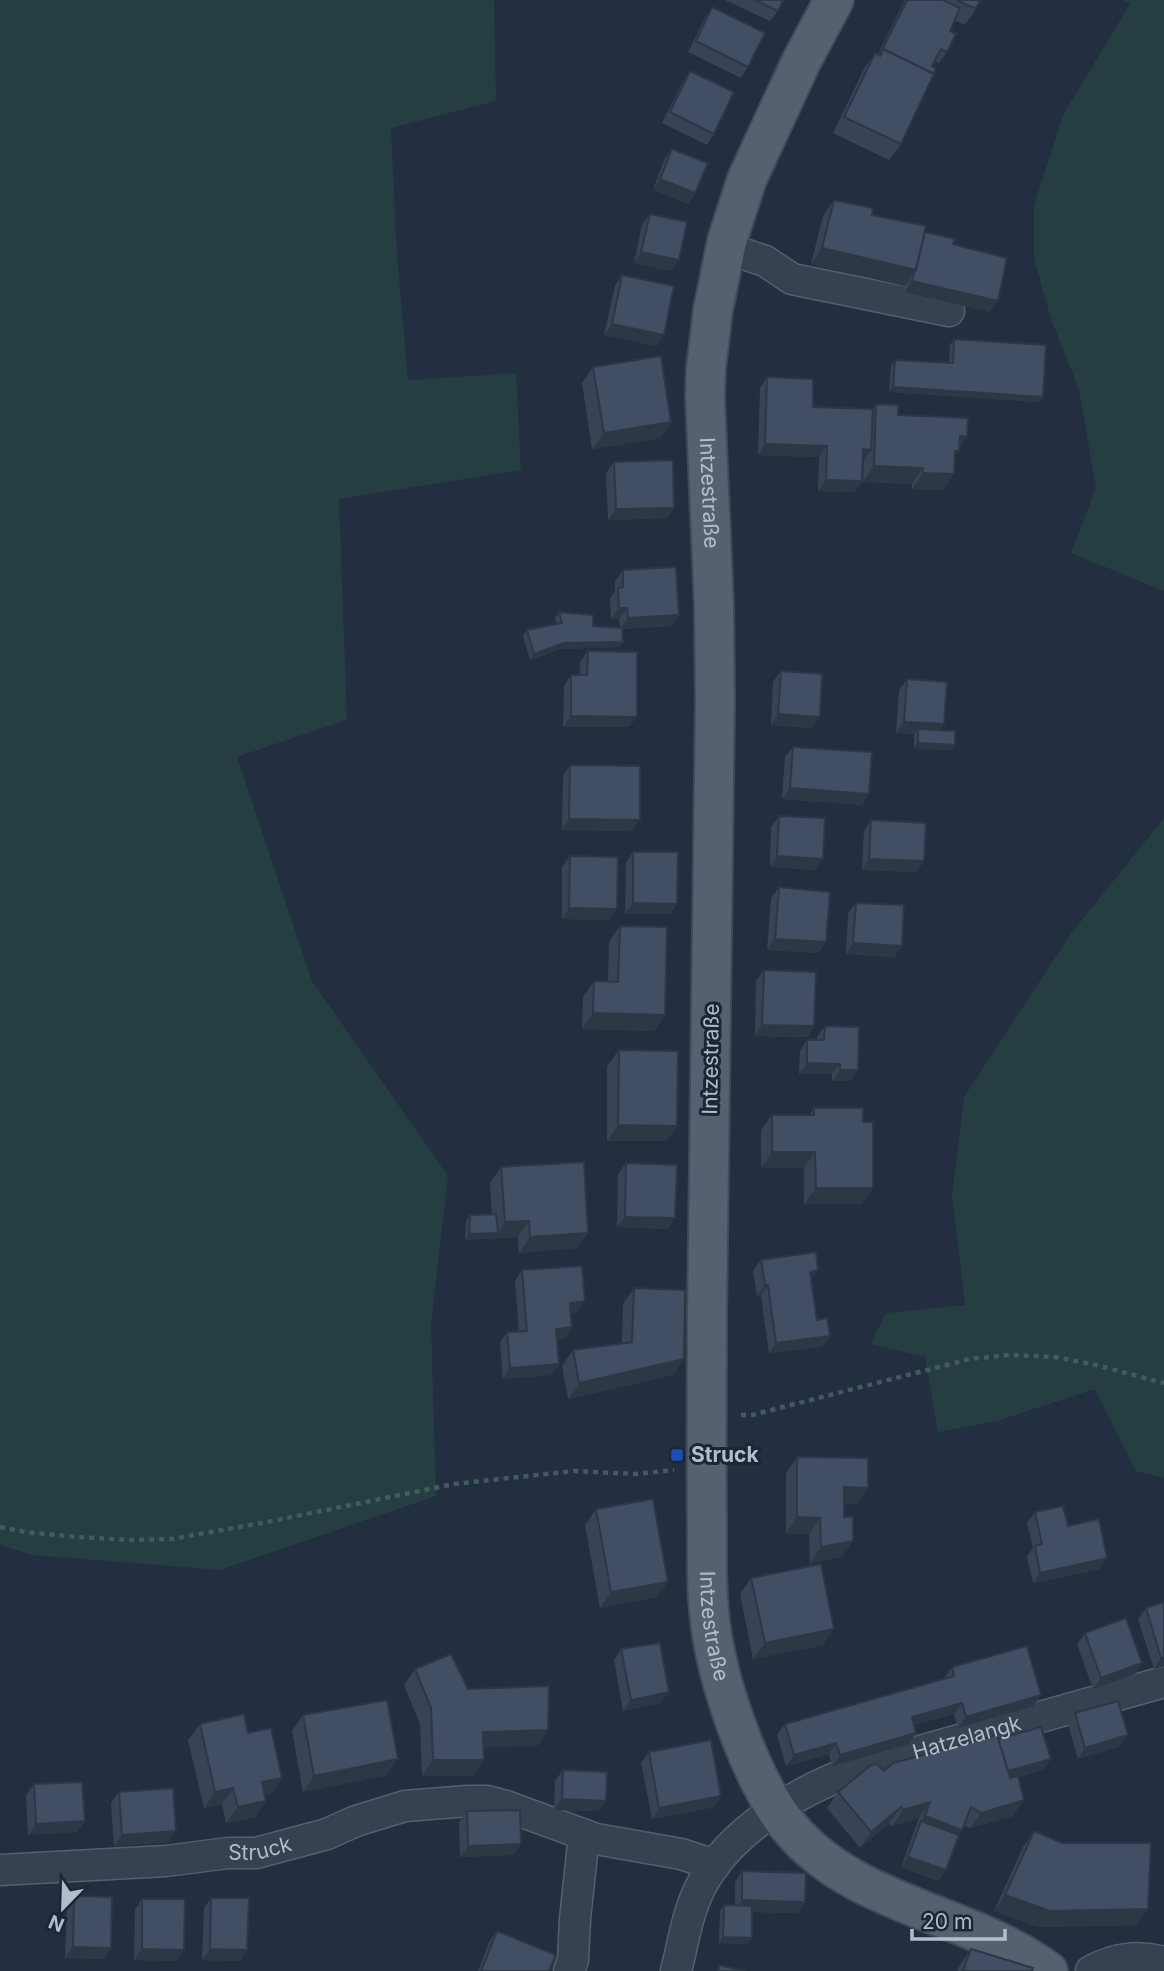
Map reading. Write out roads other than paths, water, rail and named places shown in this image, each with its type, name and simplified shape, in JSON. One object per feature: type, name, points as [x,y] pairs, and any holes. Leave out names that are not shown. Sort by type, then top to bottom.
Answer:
[{"type":"main road","name":"Intzestraße","points":[[834,0],[801,62],[747,179],[726,248],[713,310],[706,368],[715,698],[706,1415],[709,1611],[715,1655],[749,1757],[775,1808],[803,1842],[832,1867],[880,1892],[1015,1950],[1048,1971]]},
{"type":"street","points":[[726,248],[765,261],[792,279],[949,311]]},
{"type":"street","name":"Hatzelangk","points":[[676,1971],[690,1914],[700,1888],[726,1852],[775,1808],[812,1787],[860,1768],[1164,1682]]},
{"type":"street","name":"Struck","points":[[0,1870],[256,1853],[327,1834],[382,1812],[420,1803],[444,1801],[487,1801],[608,1842],[681,1854],[715,1865]]},
{"type":"street","points":[[569,1971],[573,1960],[584,1835]]},
{"type":"street","points":[[1091,1971],[1108,1962],[1133,1957],[1164,1962]]},
{"type":"place","name":"Struck","points":[[677,1455]]}]
